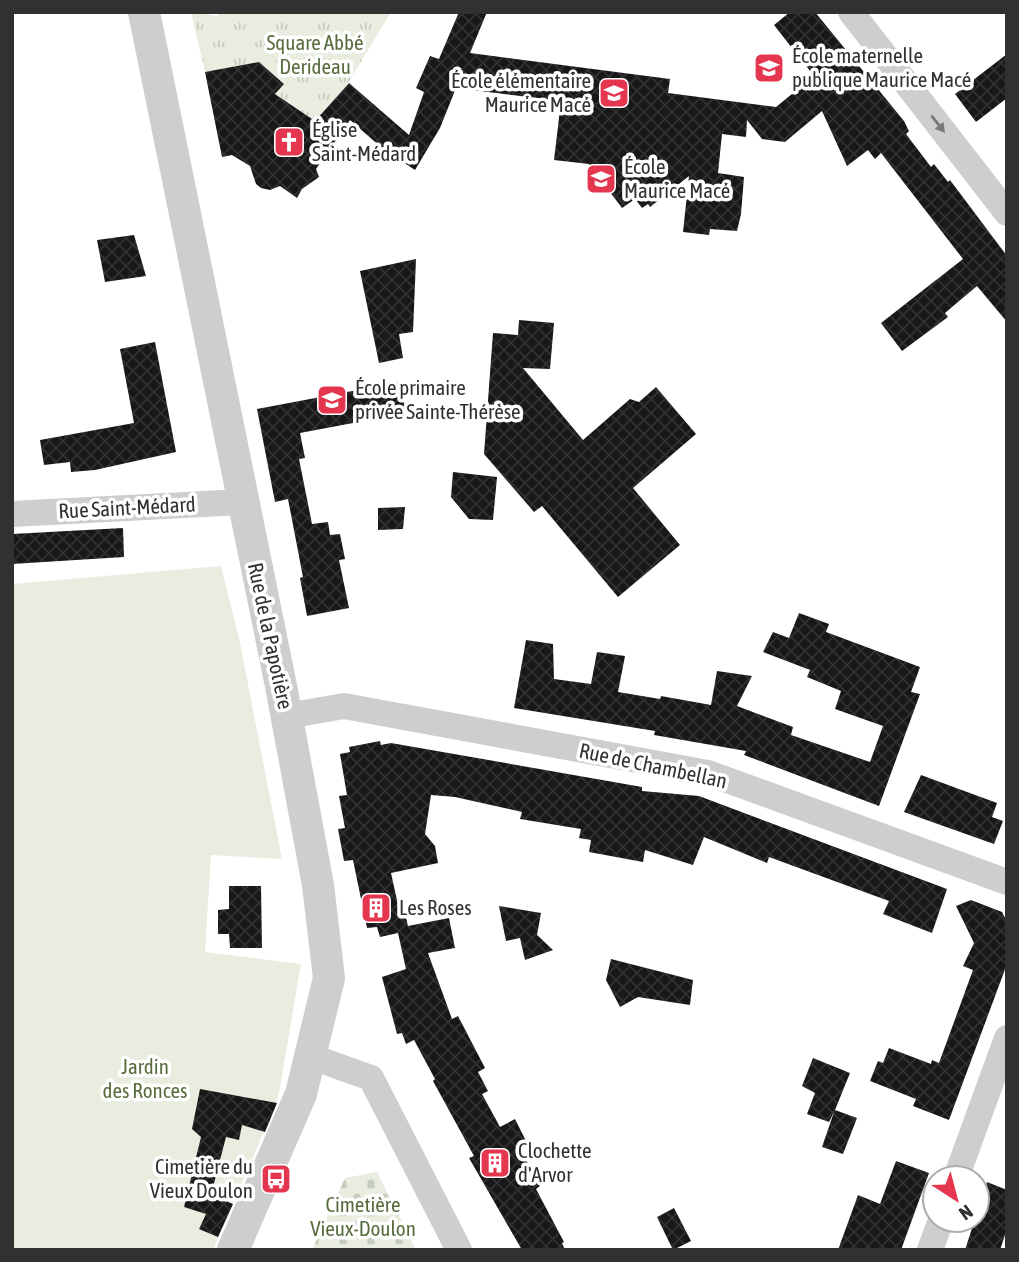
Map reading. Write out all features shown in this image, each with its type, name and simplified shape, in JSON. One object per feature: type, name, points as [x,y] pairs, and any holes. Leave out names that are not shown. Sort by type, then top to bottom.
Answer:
[{"type":"street","name":"Rue de la Papotière","points":[[144,12],[287,716],[318,885],[328,978],[312,1057],[284,1139],[233,1250]]},
{"type":"street","points":[[851,12],[1007,213]]},
{"type":"street","name":"Rue Saint-Médard","points":[[12,514],[242,502]]},
{"type":"street","name":"Rue de Chambellan","points":[[287,716],[344,706],[708,773],[1007,882]]},
{"type":"street","points":[[961,1164],[1007,1038]]},
{"type":"street","points":[[312,1057],[371,1078],[459,1250]]},
{"type":"green space","name":"Square Abbé Derideau","points":[[191,12],[217,16],[219,12],[391,12],[348,83],[315,121],[276,94],[284,83],[261,64],[205,72]]},
{"type":"green space","name":"Jardin des Ronces","points":[[221,566],[239,638],[282,859],[211,855],[205,952],[301,964],[278,1099],[213,1250],[12,1250],[12,584]]},
{"type":"green space","name":"Cimetière Vieux-Doulon","points":[[377,1172],[416,1250],[312,1250],[345,1178]]},
{"type":"building","points":[[459,12],[487,12],[470,53],[670,79],[668,93],[776,107],[814,76],[774,25],[790,12],[815,12],[904,121],[909,131],[906,134],[931,167],[934,164],[948,182],[950,180],[1007,256],[1007,322],[977,286],[945,313],[948,317],[902,351],[881,323],[963,259],[881,153],[875,159],[868,150],[847,166],[822,111],[785,142],[762,139],[747,120],[746,137],[722,134],[718,173],[744,177],[741,214],[737,231],[710,229],[709,235],[683,232],[689,176],[650,207],[648,204],[642,208],[635,199],[622,208],[589,164],[554,160],[561,101],[456,88],[440,128],[415,170],[382,148],[350,120],[316,169],[319,177],[302,189],[297,198],[280,186],[270,190],[261,188],[256,184],[250,166],[232,155],[222,157],[205,72],[259,62],[284,84],[275,94],[315,121],[349,83],[409,135],[424,92],[416,88],[430,56],[439,59]]},
{"type":"building","points":[[1007,54],[1007,98],[976,122],[955,94]]},
{"type":"building","points":[[134,235],[146,276],[105,282],[97,240]]},
{"type":"building","points":[[416,259],[413,332],[399,334],[403,358],[379,363],[360,271]]},
{"type":"building","points":[[519,320],[554,323],[550,369],[523,368],[583,440],[630,399],[639,402],[656,387],[696,434],[633,488],[680,545],[618,597],[542,506],[534,512],[484,454],[493,333],[518,335]]},
{"type":"building","points":[[155,342],[176,452],[95,470],[71,472],[70,462],[44,465],[40,440],[134,423],[120,349]]},
{"type":"building","points":[[400,382],[406,413],[300,433],[305,458],[299,459],[312,524],[328,522],[330,535],[340,534],[345,559],[339,560],[349,608],[307,616],[300,578],[303,577],[288,499],[275,502],[257,409]]},
{"type":"building","points":[[453,472],[497,477],[493,520],[469,519],[451,497]]},
{"type":"building","points":[[405,507],[403,529],[378,530],[378,508]]},
{"type":"building","points":[[123,528],[124,557],[12,564],[12,534]]},
{"type":"building","points":[[799,613],[829,624],[826,632],[920,667],[911,692],[920,694],[879,806],[744,755],[746,751],[654,735],[655,731],[514,708],[526,640],[553,644],[554,679],[591,684],[597,652],[625,656],[618,692],[660,699],[661,696],[711,705],[717,671],[752,676],[737,706],[793,727],[791,735],[870,762],[883,726],[835,709],[841,691],[807,677],[810,670],[763,652],[773,632],[789,638]]},
{"type":"building","points":[[380,741],[381,745],[391,743],[642,787],[642,791],[699,796],[947,889],[932,933],[883,914],[889,901],[769,857],[767,863],[704,837],[693,865],[645,850],[643,862],[589,852],[591,840],[579,838],[581,829],[520,819],[522,812],[455,797],[431,795],[425,834],[435,846],[438,863],[391,873],[400,914],[405,913],[408,926],[449,918],[455,948],[428,953],[452,1019],[458,1016],[485,1068],[478,1072],[488,1091],[482,1094],[500,1127],[515,1119],[527,1143],[519,1147],[540,1186],[536,1189],[564,1242],[562,1243],[565,1250],[522,1250],[469,1158],[474,1156],[414,1040],[406,1044],[402,1033],[397,1034],[382,977],[406,969],[398,933],[380,937],[377,927],[367,928],[353,860],[344,861],[338,829],[345,828],[339,796],[347,795],[340,754],[350,752],[349,747]]},
{"type":"building","points":[[921,775],[997,803],[992,817],[1003,821],[994,844],[904,812]]},
{"type":"building","points":[[229,886],[261,886],[262,948],[230,948],[229,934],[218,934],[218,910],[229,909]]},
{"type":"building","points":[[971,900],[1002,912],[1007,922],[1007,964],[949,1120],[913,1106],[916,1099],[870,1081],[878,1061],[883,1063],[889,1048],[931,1064],[932,1060],[939,1063],[973,970],[963,966],[974,943],[956,906]]},
{"type":"building","points":[[499,906],[541,913],[537,935],[553,950],[525,960],[520,938],[506,941]]},
{"type":"building","points":[[611,959],[693,980],[690,1005],[638,997],[620,1007],[606,980]]},
{"type":"building","points":[[813,1058],[850,1073],[835,1110],[857,1118],[843,1154],[822,1147],[834,1112],[829,1122],[807,1114],[815,1093],[802,1086]]},
{"type":"building","points":[[200,1089],[277,1103],[265,1132],[242,1125],[239,1140],[226,1137],[211,1195],[233,1204],[218,1237],[199,1229],[206,1214],[184,1207],[201,1137],[192,1129]]},
{"type":"building","points":[[896,1161],[921,1170],[921,1195],[901,1250],[838,1250],[858,1195],[880,1204]]},
{"type":"building","points":[[991,1184],[1007,1190],[1007,1229],[1000,1250],[965,1250],[970,1234],[991,1234]]},
{"type":"building","points":[[674,1208],[691,1241],[673,1250],[657,1217]]},
{"type":"place","name":"École maternelle publique Maurice Macé","points":[[769,68]]},
{"type":"place","name":"École élémentaire Maurice Macé","points":[[614,93]]},
{"type":"place","name":"Église Saint-Médard","points":[[289,142]]},
{"type":"place","name":"École Maurice Macé","points":[[601,179]]},
{"type":"place","name":"École primaire privée Sainte-Thérèse","points":[[332,400]]},
{"type":"place","name":"Les Roses","points":[[376,908]]},
{"type":"place","name":"Clochette d'Arvor","points":[[495,1163]]},
{"type":"place","name":"Cimetière du Vieux Doulon","points":[[276,1179]]}]
